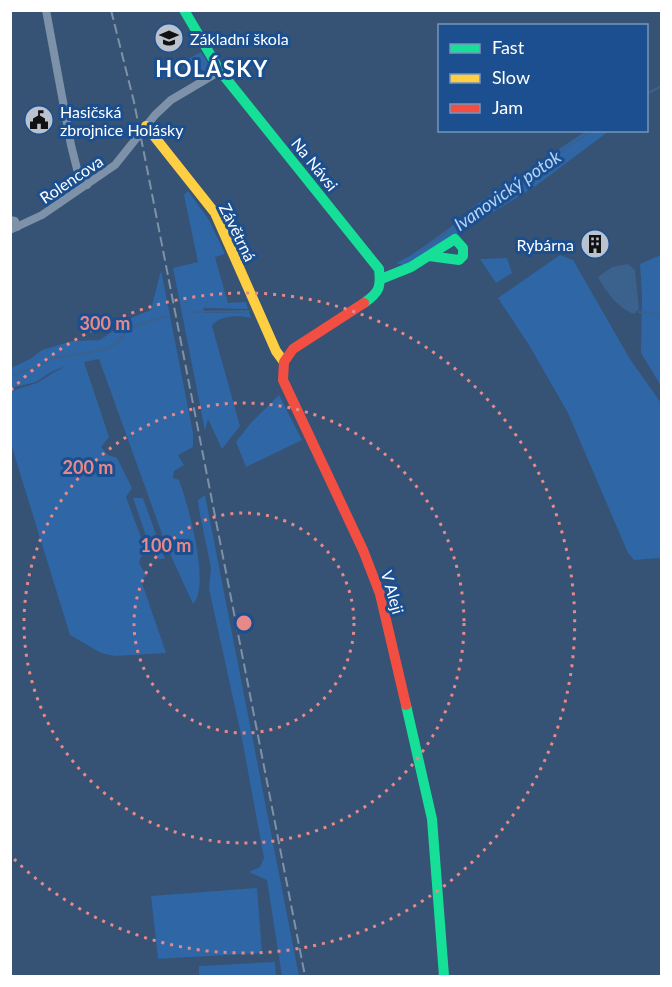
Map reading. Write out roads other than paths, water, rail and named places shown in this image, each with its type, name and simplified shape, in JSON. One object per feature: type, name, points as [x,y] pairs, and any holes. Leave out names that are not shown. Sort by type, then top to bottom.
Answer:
[{"type":"street","points":[[46,10],[71,146],[77,169],[87,185]]},
{"type":"street","name":"Na Návsi","points":[[184,10],[220,71],[374,261],[381,279]]},
{"type":"street","name":"Rolencova","points":[[14,229],[42,215],[115,165],[171,99],[220,71]]},
{"type":"street","name":"Závětrná","points":[[146,126],[216,213],[276,351],[284,362]]},
{"type":"street","points":[[10,220],[15,221],[14,229]]},
{"type":"street","points":[[284,362],[296,346],[374,296],[380,288],[381,279],[397,275],[429,256]]},
{"type":"street","name":"V Aleji","points":[[284,362],[284,384],[369,564],[380,594],[432,819],[444,976]]},
{"type":"waterway","name":"Ivanovický potok","points":[[648,93],[662,86]]},
{"type":"waterway","name":"Ivanovický potok","points":[[421,250],[591,132]]},
{"type":"waterway","name":"Ivanovický potok","points":[[188,312],[249,311]]},
{"type":"waterway","points":[[639,312],[662,315]]},
{"type":"waterway","name":"Ivanovický potok","points":[[10,376],[39,366],[51,359],[108,349],[116,344],[130,328],[166,316]]},
{"type":"railway","points":[[111,10],[134,102],[305,976]]},
{"type":"place","name":"Základní škola","points":[[169,38]]},
{"type":"place","name":"Hasičská zbrojnice Holásky","points":[[39,120]]},
{"type":"place","name":"Rybárna","points":[[595,244]]},
{"type":"district","name":"HOLÁSKY","points":[[212,68]]}]
